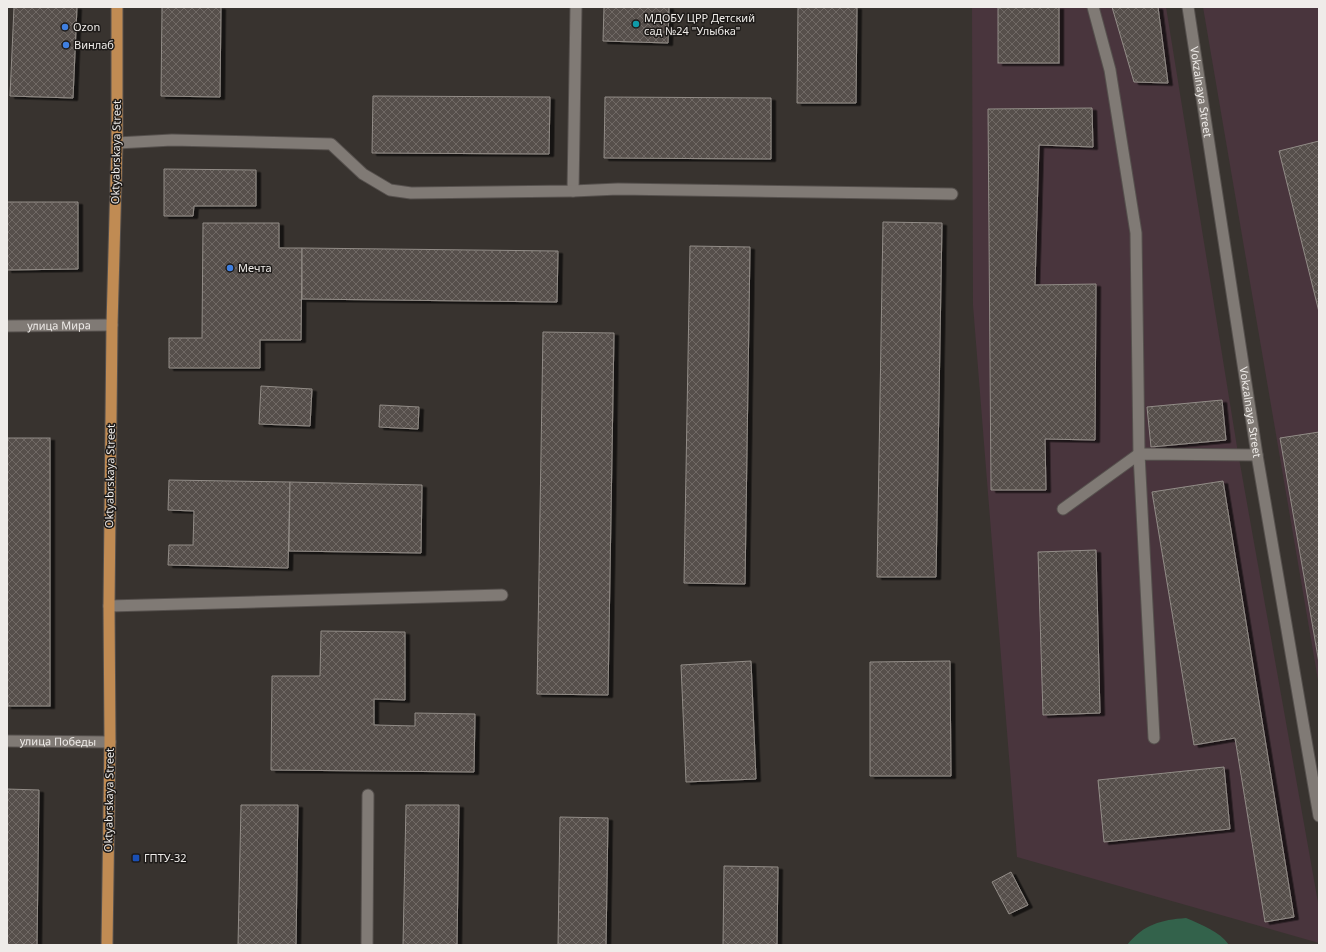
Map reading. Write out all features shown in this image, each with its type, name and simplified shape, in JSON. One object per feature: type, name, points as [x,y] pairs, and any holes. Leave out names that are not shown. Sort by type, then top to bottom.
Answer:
[{"type":"main road","name":"Oktyabrskaya Street","points":[[107,945],[110,742],[109,606],[112,325],[117,143],[117,7]]},
{"type":"street","points":[[573,191],[576,7]]},
{"type":"street","points":[[1093,7],[1110,70],[1136,234],[1139,454],[1154,738]]},
{"type":"street","name":"Vokzalnaya Street","points":[[1188,7],[1257,455],[1319,816]]},
{"type":"street","points":[[117,143],[172,140],[332,144],[363,174],[390,190],[411,193],[618,189],[952,194]]},
{"type":"street","name":"улица Мира","points":[[7,326],[112,325]]},
{"type":"street","points":[[1063,508],[1139,454],[1257,455]]},
{"type":"street","points":[[109,606],[502,595]]},
{"type":"street","name":"улица Победы","points":[[7,741],[110,742]]},
{"type":"street","points":[[367,945],[368,795]]},
{"type":"shaded area","points":[[972,7],[1166,7],[1237,447],[1319,908],[1319,943],[1017,857],[973,305]]},
{"type":"shaded area","points":[[1203,7],[1319,7],[1319,686]]},
{"type":"green space","points":[[1186,918],[1215,932],[1229,945],[1127,945],[1140,932],[1154,924]]},
{"type":"building","points":[[14,7],[77,7],[73,98],[10,96]]},
{"type":"building","points":[[162,7],[221,7],[220,97],[161,96]]},
{"type":"building","name":"МДОБУ ЦРР Детский сад №24 \"Улыбка\"","points":[[604,7],[669,7],[668,43],[603,41]]},
{"type":"building","points":[[798,7],[857,7],[856,103],[797,103]]},
{"type":"building","points":[[998,7],[1059,7],[1059,63],[998,63]]},
{"type":"building","points":[[1112,7],[1158,7],[1168,83],[1134,82]]},
{"type":"building","points":[[373,96],[550,97],[549,154],[372,153]]},
{"type":"building","points":[[605,97],[771,98],[771,159],[604,158]]},
{"type":"building","points":[[1092,108],[1093,147],[1039,145],[1035,285],[1096,284],[1095,440],[1045,439],[1046,490],[991,490],[988,109]]},
{"type":"building","points":[[1319,141],[1319,312],[1279,151]]},
{"type":"building","points":[[164,169],[256,170],[256,206],[194,206],[193,216],[164,216]]},
{"type":"building","points":[[7,202],[78,202],[78,269],[7,270]]},
{"type":"building","points":[[883,222],[942,223],[936,577],[877,577]]},
{"type":"building","points":[[203,223],[279,223],[279,248],[302,248],[301,340],[260,340],[260,368],[169,368],[169,338],[202,338]]},
{"type":"building","points":[[690,246],[750,247],[745,584],[684,583]]},
{"type":"building","points":[[302,248],[558,251],[557,302],[302,299]]},
{"type":"building","points":[[543,332],[614,333],[608,695],[537,694]]},
{"type":"building","points":[[261,386],[312,389],[310,426],[259,424]]},
{"type":"building","points":[[1222,400],[1226,440],[1151,447],[1147,407]]},
{"type":"building","points":[[380,405],[419,407],[418,429],[379,427]]},
{"type":"building","points":[[1319,432],[1319,663],[1280,438]]},
{"type":"building","points":[[7,438],[50,438],[50,706],[7,706]]},
{"type":"building","points":[[169,480],[290,482],[288,568],[168,565],[169,545],[193,545],[194,511],[168,510]]},
{"type":"building","points":[[1223,481],[1294,917],[1265,922],[1235,738],[1194,745],[1152,492]]},
{"type":"building","points":[[290,482],[422,485],[421,553],[289,551]]},
{"type":"building","points":[[1096,550],[1100,713],[1043,715],[1038,552]]},
{"type":"building","points":[[321,631],[405,632],[405,700],[374,699],[374,725],[415,726],[415,713],[475,714],[474,772],[271,770],[272,676],[320,676]]},
{"type":"building","points":[[751,661],[756,779],[686,782],[681,665]]},
{"type":"building","points":[[950,661],[951,776],[870,776],[870,662]]},
{"type":"building","points":[[1224,767],[1230,829],[1104,842],[1098,780]]},
{"type":"building","points":[[7,789],[39,790],[37,945],[7,945]]},
{"type":"building","points":[[241,805],[298,805],[296,945],[238,945]]},
{"type":"building","points":[[406,805],[459,805],[457,945],[403,945]]},
{"type":"building","points":[[560,817],[608,818],[606,945],[558,945]]},
{"type":"building","points":[[724,866],[778,867],[777,945],[723,945]]},
{"type":"building","points":[[1011,872],[1028,905],[1009,914],[992,882]]},
{"type":"place","name":"МДОБУ ЦРР Детский сад №24 \"Улыбка\"","points":[[636,24]]},
{"type":"place","name":"Ozon","points":[[65,27]]},
{"type":"place","name":"Винлаб","points":[[66,45]]},
{"type":"place","name":"Мечта","points":[[230,268]]},
{"type":"place","name":"ГПТУ-32","points":[[136,858]]}]
